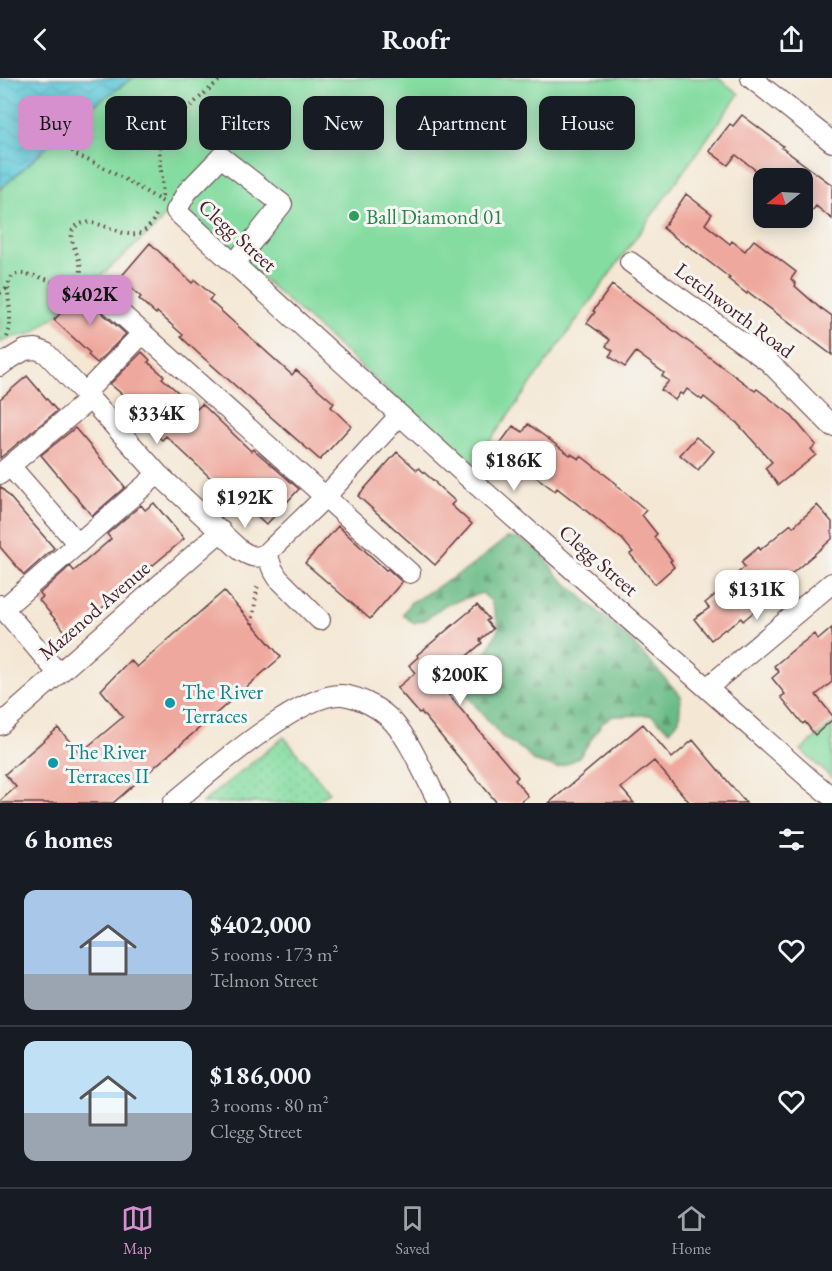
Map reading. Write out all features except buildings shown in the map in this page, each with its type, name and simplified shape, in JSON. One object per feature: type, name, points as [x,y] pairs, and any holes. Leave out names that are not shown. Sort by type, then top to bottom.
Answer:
[{"type":"street","points":[[751,78],[832,142]]},
{"type":"street","points":[[169,206],[187,192],[221,157],[282,204],[234,264]]},
{"type":"street","name":"Clegg Street","points":[[169,206],[492,498],[832,797]]},
{"type":"street","name":"Letchworth Road","points":[[630,262],[769,362],[832,426]]},
{"type":"street","points":[[108,302],[410,573]]},
{"type":"street","points":[[78,544],[5,470],[83,390],[143,333]]},
{"type":"street","points":[[0,366],[26,350],[36,349],[46,352],[158,474],[240,550],[251,557],[263,556],[267,553],[326,497],[400,415]]},
{"type":"street","points":[[58,673],[2,607],[158,474]]},
{"type":"street","name":"Mazenod Avenue","points":[[0,725],[221,531]]},
{"type":"street","points":[[267,553],[278,578],[320,620]]},
{"type":"street","points":[[707,688],[832,583]]},
{"type":"street","points":[[173,803],[249,741],[285,717],[324,697],[341,695],[360,700],[378,709],[393,722],[411,749],[439,803]]},
{"type":"path","points":[[169,206],[162,193],[159,154],[164,133],[169,125],[222,78]]},
{"type":"path","points":[[71,150],[76,155],[128,181],[169,206]]},
{"type":"path","points":[[6,342],[10,314],[8,287],[14,276],[21,273],[59,284],[74,281],[78,278],[81,269],[72,242],[75,227],[89,222],[122,233],[138,233],[169,206]]},
{"type":"path","points":[[0,293],[8,287]]},
{"type":"path","points":[[252,624],[258,582]]},
{"type":"green space","points":[[133,78],[718,78],[739,94],[472,466],[175,200],[158,225],[59,313],[31,334],[8,338],[0,343],[0,189],[44,150],[93,150],[93,106],[105,98],[105,150],[187,150],[187,96],[107,96]]},
{"type":"green space","points":[[507,538],[520,539],[541,552],[557,575],[628,638],[681,696],[679,720],[670,731],[651,715],[613,716],[602,723],[580,756],[557,768],[533,761],[525,751],[502,737],[464,692],[461,680],[488,651],[499,627],[491,601],[482,593],[445,605],[425,620],[413,623],[403,614],[410,603],[466,570]]},
{"type":"green space","points":[[832,724],[832,778],[801,750]]},
{"type":"green space","points":[[284,737],[329,792],[315,803],[202,803]]},
{"type":"water","points":[[0,78],[133,78],[93,106],[93,96],[18,96],[18,150],[44,150],[0,189]]},
{"type":"place","name":"Ball Diamond 01","points":[[354,216]]},
{"type":"place","name":"The River Terraces","points":[[170,703]]},
{"type":"place","name":"The River Terraces II","points":[[53,763]]}]
